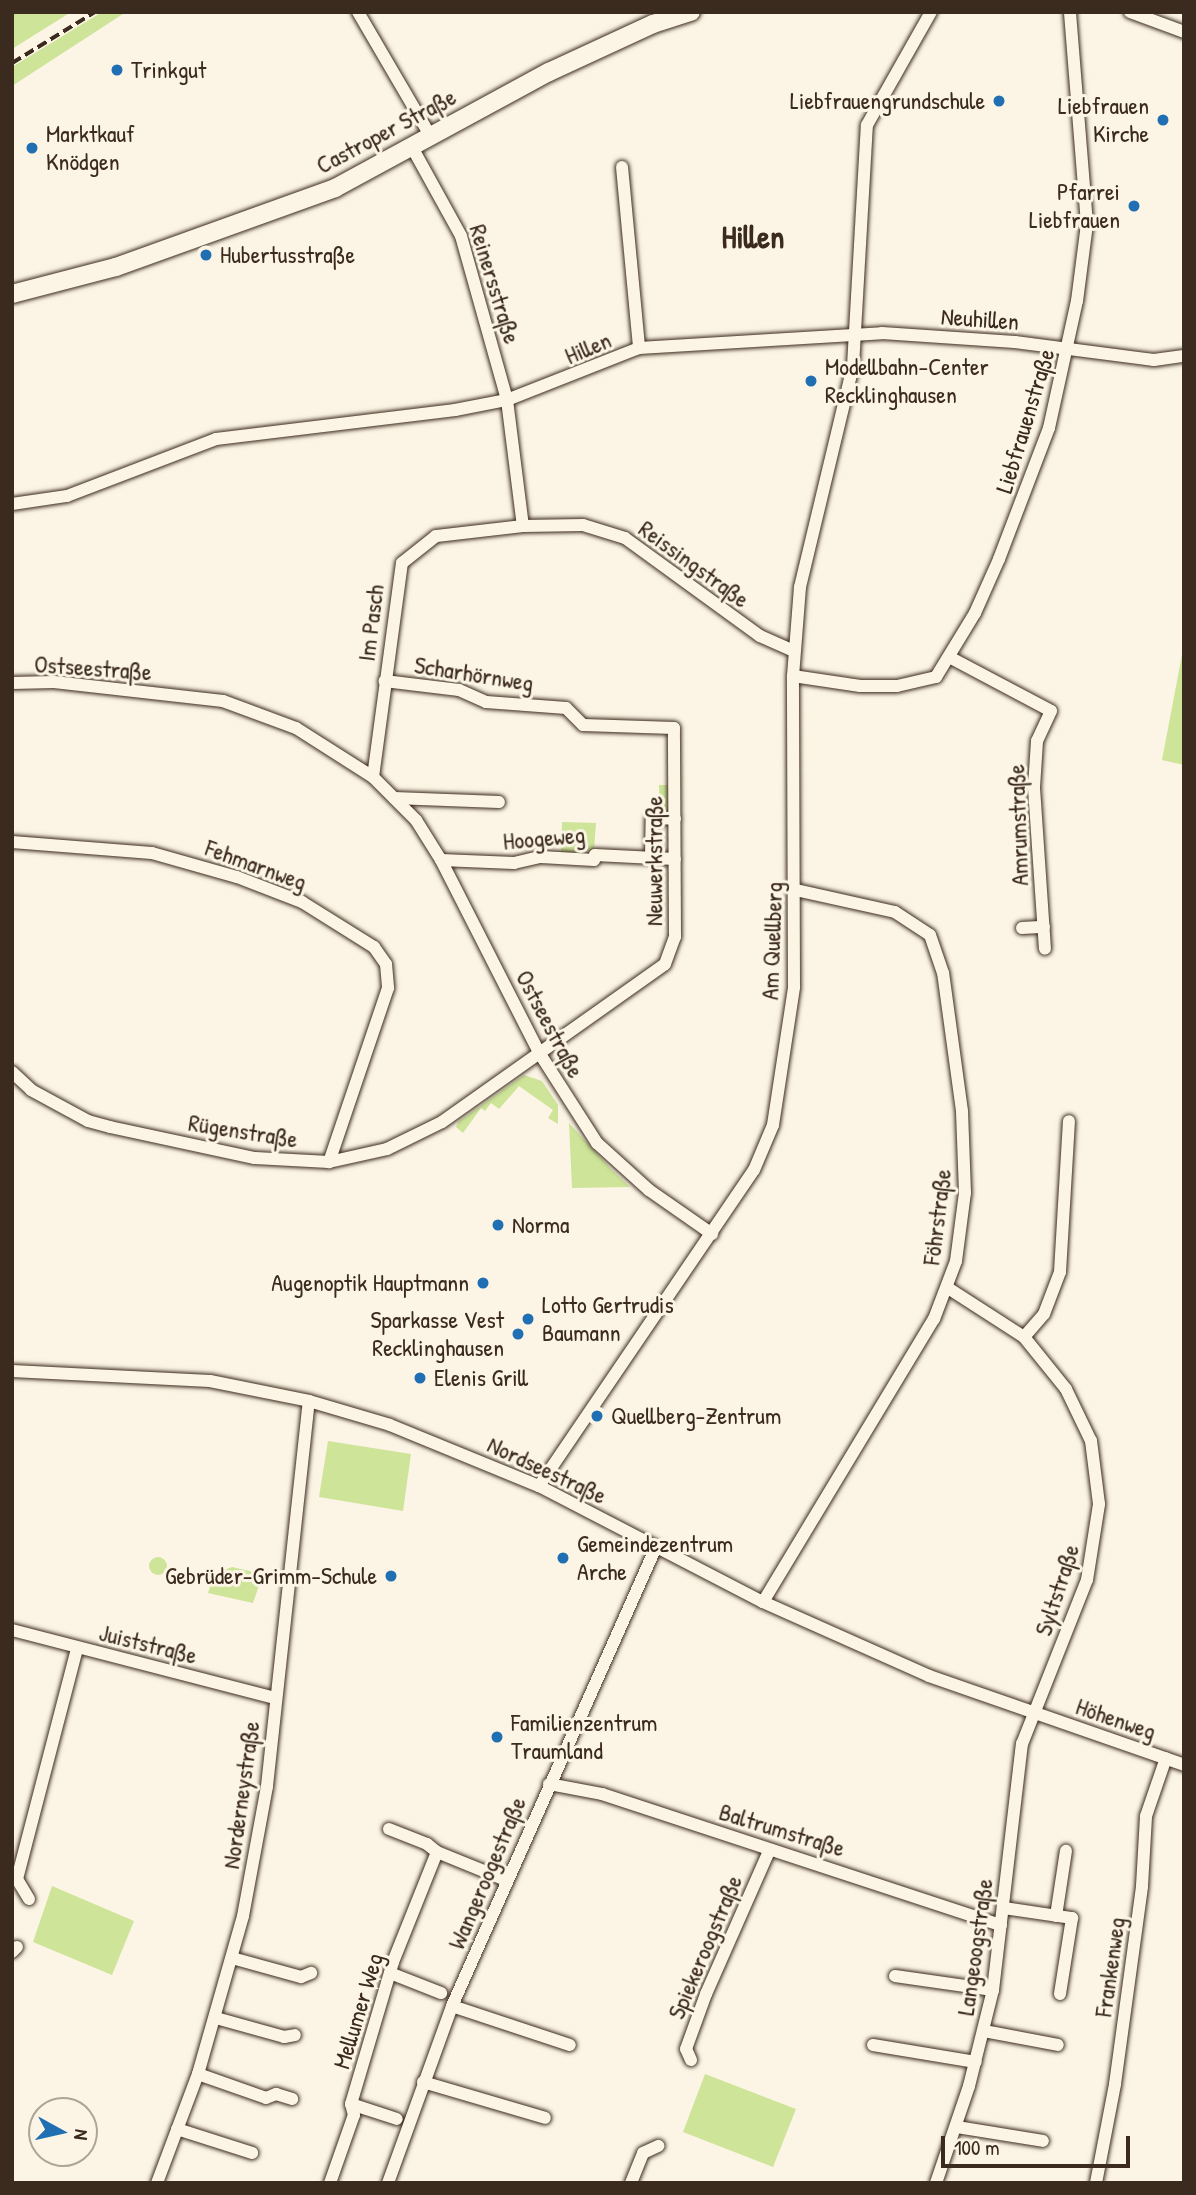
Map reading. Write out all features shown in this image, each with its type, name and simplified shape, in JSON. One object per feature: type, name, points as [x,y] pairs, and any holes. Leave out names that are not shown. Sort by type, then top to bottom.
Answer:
[{"type":"main road","name":"Castroper Straße","points":[[12,293],[116,267],[335,188],[413,149],[549,72],[653,24],[691,12]]},
{"type":"street","points":[[358,12],[431,137]]},
{"type":"street","points":[[857,333],[867,125],[931,12]]},
{"type":"street","name":"Liebfrauenstraße","points":[[793,676],[860,686],[897,686],[936,677],[951,658],[1023,500],[1049,428],[1069,347],[1087,224],[1070,12]]},
{"type":"street","points":[[1130,12],[1184,32]]},
{"type":"street","name":"Reinersstraße","points":[[413,149],[461,236],[507,400]]},
{"type":"street","points":[[622,167],[639,348]]},
{"type":"street","name":"Neuhillen","points":[[857,333],[1069,347],[1154,360],[1184,356]]},
{"type":"street","name":"Hillen","points":[[12,504],[67,496],[216,439],[455,410],[507,400],[639,348],[857,333]]},
{"type":"street","name":"Am Quellberg","points":[[539,1486],[754,1170],[773,1125],[793,987],[796,890],[793,676],[800,587],[851,380],[857,333]]},
{"type":"street","points":[[507,400],[523,526]]},
{"type":"street","name":"Reissingstraße","points":[[523,526],[583,525],[625,538],[740,623],[772,644],[794,651]]},
{"type":"street","name":"Im Pasch","points":[[373,777],[398,576],[408,554],[436,536],[523,526]]},
{"type":"street","name":"Amrumstraße","points":[[951,658],[1051,711],[1037,741],[1034,788],[1045,949]]},
{"type":"street","name":"Scharhörnweg","points":[[385,681],[459,690],[486,702],[566,708],[583,725],[674,729]]},
{"type":"street","name":"Ostseestraße","points":[[12,683],[54,682],[223,701],[296,728],[373,777],[416,820],[441,860],[540,1054],[597,1143],[649,1190],[712,1234]]},
{"type":"street","name":"Neuwerkstraße","points":[[540,1054],[664,964],[675,937],[674,729]]},
{"type":"street","points":[[394,798],[499,802]]},
{"type":"street","points":[[650,857],[652,818],[675,819]]},
{"type":"street","name":"Fehmarnweg","points":[[12,842],[152,853],[237,877],[302,902],[374,947],[386,964],[388,988],[329,1162]]},
{"type":"street","name":"Hoogeweg","points":[[441,860],[514,863],[541,857],[594,859],[594,855],[675,859]]},
{"type":"street","name":"Föhrstraße","points":[[763,1602],[917,1349],[948,1288],[962,1227],[966,1158],[939,954],[921,925],[895,912],[796,890]]},
{"type":"street","points":[[1022,928],[1044,926]]},
{"type":"street","name":"Rügenstraße","points":[[12,1072],[31,1090],[88,1121],[255,1158],[329,1162],[387,1149],[421,1134],[540,1054]]},
{"type":"street","points":[[1024,1337],[1044,1314],[1060,1272],[1069,1121]]},
{"type":"street","name":"Syltstraße","points":[[948,1288],[1024,1337],[1066,1389],[1091,1441],[1099,1504],[1087,1580],[1034,1712]]},
{"type":"street","name":"Nordseestraße","points":[[12,1371],[210,1381],[309,1401],[390,1425],[539,1486],[763,1602],[929,1676],[1034,1712]]},
{"type":"street","name":"Norderneystraße","points":[[157,2183],[216,2018],[232,1958],[267,1786],[309,1401]]},
{"type":"street","name":"Wangeroogestraße","points":[[388,2183],[453,2006],[506,1880],[656,1547]]},
{"type":"street","name":"Juiststraße","points":[[12,1630],[275,1698]]},
{"type":"street","points":[[29,1899],[18,1879],[77,1648]]},
{"type":"street","name":"Höhenweg","points":[[1034,1712],[1184,1765]]},
{"type":"street","name":"Langeoogstraße","points":[[940,2182],[976,2062],[993,1990],[1004,1908],[1014,1784],[1034,1712]]},
{"type":"street","name":"Frankenweg","points":[[1096,2183],[1115,2084],[1142,1886],[1146,1815],[1166,1758]]},
{"type":"street","name":"Baltrumstraße","points":[[548,1784],[602,1794],[769,1851],[832,1867],[944,1904],[972,1918],[1001,1925]]},
{"type":"street","points":[[389,1829],[506,1880]]},
{"type":"street","name":"Spiekeroogstraße","points":[[691,2060],[686,2049],[702,2006],[769,1851]]},
{"type":"street","points":[[1056,1916],[1066,1851]]},
{"type":"street","name":"Mellumer Weg","points":[[330,2183],[354,2115],[351,2104],[390,1973],[437,1852]]},
{"type":"street","points":[[1004,1908],[1072,1919],[1060,1994]]},
{"type":"street","points":[[232,1958],[301,1977],[311,1973]]},
{"type":"street","points":[[390,1973],[440,1993]]},
{"type":"street","points":[[895,1976],[993,1990]]},
{"type":"street","points":[[453,2006],[570,2045]]},
{"type":"street","points":[[216,2018],[284,2037],[295,2035]]},
{"type":"street","points":[[984,2031],[1058,2045]]},
{"type":"street","points":[[873,2045],[976,2062]]},
{"type":"street","points":[[198,2074],[266,2098],[276,2094],[292,2099]]},
{"type":"street","points":[[424,2082],[545,2118]]},
{"type":"street","points":[[351,2104],[397,2119]]},
{"type":"street","points":[[957,2127],[1043,2141]]},
{"type":"street","points":[[177,2129],[252,2153]]},
{"type":"street","points":[[631,2183],[643,2153],[658,2146]]},
{"type":"green space","points":[[12,12],[71,12],[12,49]]},
{"type":"green space","points":[[102,12],[126,12],[12,86],[12,67]]},
{"type":"green space","points":[[1184,644],[1184,765],[1162,760]]},
{"type":"green space","points":[[659,785],[670,785],[670,814],[659,813]]},
{"type":"green space","points":[[562,822],[596,823],[594,851],[581,850],[580,856],[561,854]]},
{"type":"green space","points":[[524,1075],[542,1081],[558,1105],[558,1124],[548,1118],[553,1110],[519,1086],[499,1109],[491,1103],[485,1111],[481,1108],[463,1133],[456,1127],[458,1122]]},
{"type":"green space","points":[[569,1123],[610,1168],[630,1187],[572,1188]]},
{"type":"green space","points":[[328,1441],[411,1454],[403,1511],[319,1497]]},
{"type":"green space","points":[[158,1557],[164,1560],[167,1566],[164,1572],[158,1575],[152,1572],[149,1566],[152,1560]]},
{"type":"green space","points":[[232,1567],[263,1574],[253,1603],[208,1593],[214,1574]]},
{"type":"green space","points":[[52,1886],[134,1921],[112,1975],[33,1942]]},
{"type":"green space","points":[[705,2074],[796,2109],[773,2167],[683,2132]]},
{"type":"railway","points":[[12,63],[95,12]]},
{"type":"place","name":"Trinkgut","points":[[117,70]]},
{"type":"place","name":"Liebfrauengrundschule","points":[[999,101]]},
{"type":"place","name":"Liebfrauen Kirche","points":[[1163,120]]},
{"type":"place","name":"Marktkauf Knödgen","points":[[32,148]]},
{"type":"place","name":"Pfarrei Liebfrauen","points":[[1134,206]]},
{"type":"place","name":"Hubertusstraße","points":[[206,255]]},
{"type":"place","name":"Modellbahn-Center Recklinghausen","points":[[811,381]]},
{"type":"place","name":"Norma","points":[[498,1225]]},
{"type":"place","name":"Augenoptik Hauptmann","points":[[483,1283]]},
{"type":"place","name":"Lotto Gertrudis Baumann","points":[[528,1319]]},
{"type":"place","name":"Sparkasse Vest Recklinghausen","points":[[518,1334]]},
{"type":"place","name":"Elenis Grill","points":[[420,1378]]},
{"type":"place","name":"Quellberg-Zentrum","points":[[597,1416]]},
{"type":"place","name":"Gemeindezentrum Arche","points":[[563,1558]]},
{"type":"place","name":"Gebrüder-Grimm-Schule","points":[[391,1576]]},
{"type":"place","name":"Familienzentrum Traumland","points":[[497,1737]]},
{"type":"district","name":"Hillen","points":[[753,237]]}]
